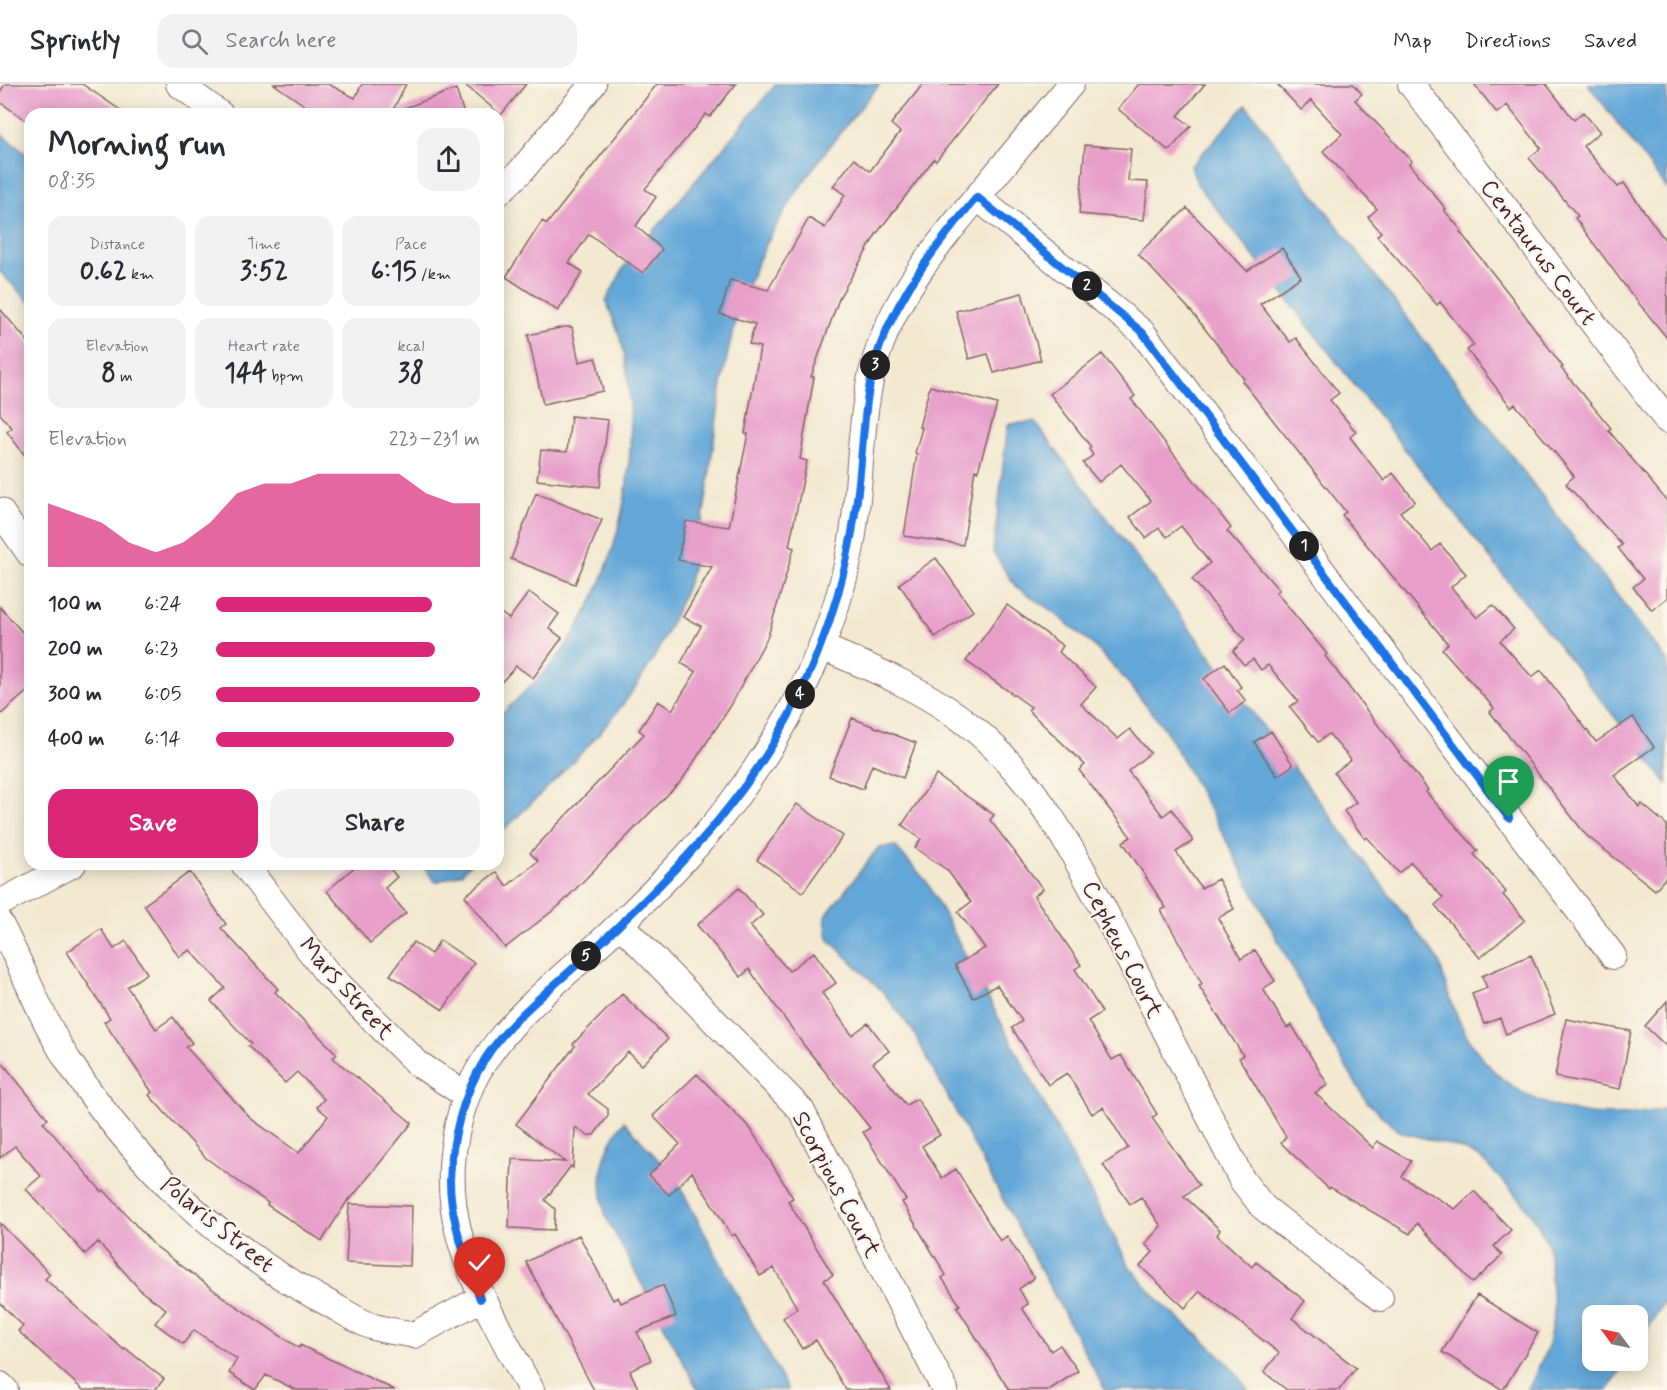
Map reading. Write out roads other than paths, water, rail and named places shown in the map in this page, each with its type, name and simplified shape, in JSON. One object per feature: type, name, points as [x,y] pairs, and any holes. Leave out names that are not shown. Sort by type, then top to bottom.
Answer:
[{"type":"street","points":[[179,84],[212,108]]},
{"type":"street","points":[[504,187],[522,170],[593,84]]},
{"type":"street","points":[[531,1390],[480,1299],[454,1221],[450,1184],[452,1157],[467,1096],[484,1060],[505,1033],[620,924],[701,841],[745,785],[792,710],[821,647],[838,599],[850,548],[864,416],[880,348],[895,310],[939,242],[1071,84]]},
{"type":"street","name":"Centaurus Court","points":[[1411,84],[1667,420]]},
{"type":"street","points":[[977,197],[1142,332],[1613,956]]},
{"type":"street","points":[[0,511],[24,545]]},
{"type":"street","name":"Cepheus Court","points":[[821,647],[857,661],[950,710],[975,729],[1013,769],[1052,819],[1083,871],[1242,1180],[1263,1207],[1380,1298]]},
{"type":"street","points":[[0,903],[62,870]]},
{"type":"street","name":"Mars Street","points":[[249,870],[327,973],[417,1063],[467,1096]]},
{"type":"street","name":"Polaris Street","points":[[0,924],[46,1022],[64,1052],[129,1145],[180,1199],[239,1246],[303,1291],[374,1327],[414,1335],[480,1299]]},
{"type":"street","name":"Scorpious Court","points":[[620,924],[801,1110],[945,1390]]},
{"type":"street","points":[[0,1385],[5,1390]]},
{"type":"water","points":[[776,84],[880,84],[805,180],[765,246],[749,282],[736,320],[726,362],[703,521],[691,573],[686,590],[663,640],[648,669],[610,721],[567,768],[504,830],[504,712],[557,658],[584,616],[601,582],[623,509],[631,433],[629,395],[624,350],[606,301],[624,267]]},
{"type":"water","points":[[1588,84],[1667,84],[1667,189]]},
{"type":"water","points":[[1246,105],[1667,661],[1667,784],[1197,184],[1191,166]]},
{"type":"water","points":[[0,133],[24,152],[24,297],[0,272]]},
{"type":"water","points":[[1035,422],[1439,961],[1450,998],[1465,1033],[1479,1054],[1497,1074],[1540,1101],[1564,1109],[1590,1114],[1616,1115],[1667,1108],[1667,1298],[1648,1327],[1648,1305],[1582,1305],[1582,1371],[1620,1371],[1608,1390],[1528,1390],[1547,1349],[1554,1315],[1548,1245],[1536,1221],[1521,1200],[1480,1158],[1460,1148],[1398,1131],[1367,1102],[1329,1039],[1216,821],[1164,728],[1124,678],[1094,646],[1052,611],[1015,586],[993,552],[1008,424]]},
{"type":"water","points":[[895,846],[927,882],[1130,1267],[1159,1301],[1219,1354],[1248,1390],[1105,1390],[912,1030],[883,992],[828,939],[825,917],[878,848]]},
{"type":"water","points":[[426,870],[465,870],[462,873],[436,882]]},
{"type":"water","points":[[624,1121],[677,1181],[788,1390],[698,1390],[606,1217],[601,1190],[603,1166],[610,1144]]}]
